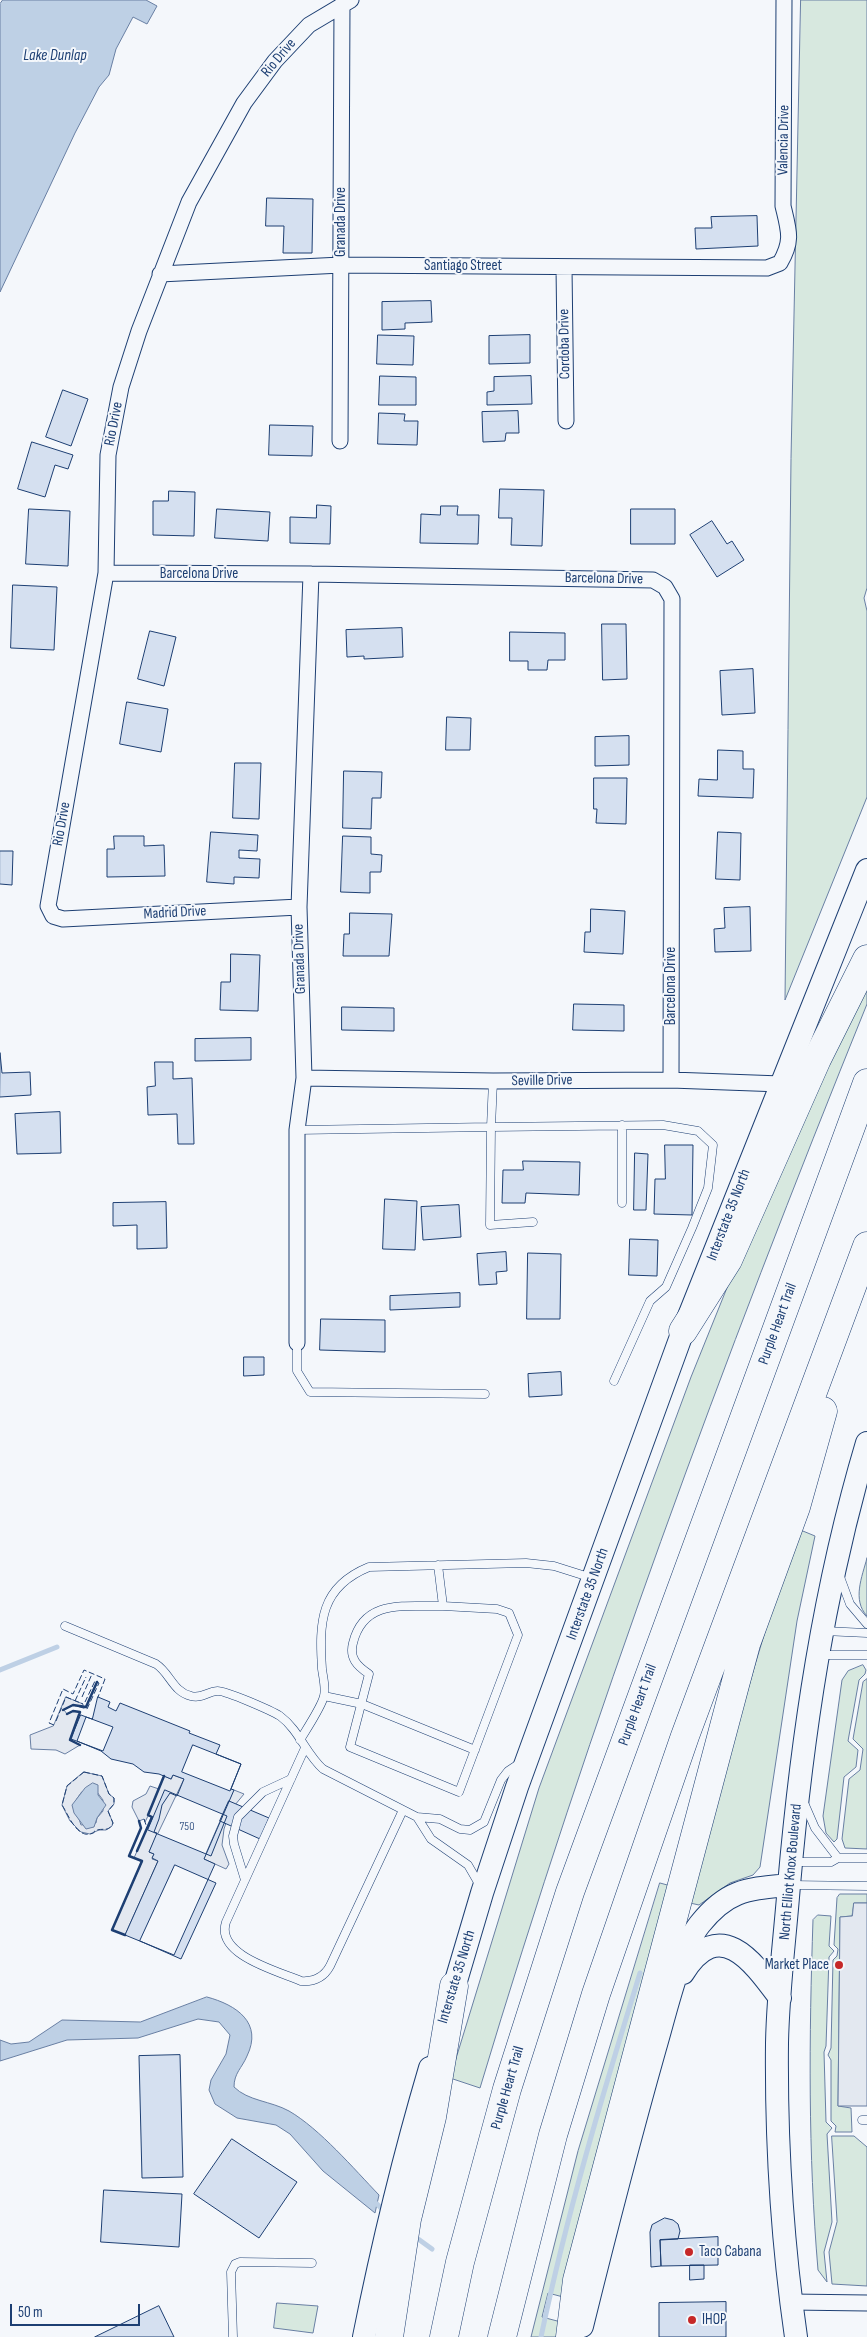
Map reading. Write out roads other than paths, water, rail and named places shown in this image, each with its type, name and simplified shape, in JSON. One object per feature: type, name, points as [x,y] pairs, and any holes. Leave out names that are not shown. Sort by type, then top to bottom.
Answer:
[{"type":"highway","points":[[683,1331],[728,1260],[817,1059],[867,958]]},
{"type":"highway","name":"Purple Heart Trail","points":[[444,2337],[460,2262],[507,2089],[570,1892],[867,1083]]},
{"type":"highway","points":[[502,2337],[553,2135],[596,1994],[685,1736],[867,1246]]},
{"type":"highway","points":[[570,2337],[577,2280],[746,1644],[796,1507],[867,1258]]},
{"type":"highway","points":[[389,2337],[390,2266],[407,2219],[424,2117],[454,1986]]},
{"type":"main road","name":"Interstate 35 North","points":[[454,1986],[482,1893],[528,1759],[683,1331],[867,870]]},
{"type":"main road","name":"North Elliot Knox Boulevard","points":[[796,2337],[785,2258],[781,2181],[778,2043],[780,1998],[800,1780],[818,1654],[836,1563],[867,1444]]},
{"type":"main road","points":[[579,2337],[616,2188],[671,1992],[688,1946],[699,1925],[718,1906],[733,1895],[748,1889],[789,1885]]},
{"type":"main road","points":[[671,1992],[693,1957],[716,1946],[728,1947],[746,1956],[780,1998]]},
{"type":"main road","points":[[364,2337],[390,2266]]},
{"type":"street","name":"Valencia Drive","points":[[767,268],[780,263],[789,248],[788,228],[783,206],[784,0]]},
{"type":"street","name":"Granada Drive","points":[[340,441],[341,266],[347,2]]},
{"type":"street","name":"Rio Drive","points":[[53,916],[48,906],[106,573],[108,455],[122,387],[139,331],[189,202],[244,103],[275,61],[309,25],[347,2]]},
{"type":"street","name":"Santiago Street","points":[[160,274],[341,266],[767,268]]},
{"type":"street","name":"Cordoba Drive","points":[[564,266],[566,421]]},
{"type":"street","name":"Barcelona Drive","points":[[106,573],[311,574],[654,580],[660,582],[670,593],[672,599],[671,1080]]},
{"type":"street","name":"Granada Drive","points":[[297,1344],[297,1130],[304,1078],[299,907],[311,574]]},
{"type":"street","name":"Madrid Drive","points":[[53,916],[63,919],[299,907]]},
{"type":"street","name":"Seville Drive","points":[[304,1078],[493,1081],[671,1080],[781,1084]]},
{"type":"street","points":[[791,2302],[867,2303]]},
{"type":"lane","points":[[493,1081],[490,1127],[490,1225],[533,1222]]},
{"type":"lane","points":[[622,1125],[622,1203]]},
{"type":"lane","points":[[297,1130],[663,1125],[698,1131],[713,1145],[708,1188],[666,1287],[650,1301],[614,1381]]},
{"type":"lane","points":[[297,1344],[297,1371],[310,1392],[485,1394]]},
{"type":"lane","points":[[300,1740],[324,1696],[321,1622],[325,1605],[337,1589],[353,1574],[369,1567],[526,1563],[554,1566],[594,1579]]},
{"type":"lane","points":[[836,1563],[850,1604],[867,1624]]},
{"type":"lane","points":[[438,1565],[443,1606]]},
{"type":"lane","points":[[443,1606],[497,1609],[509,1613],[518,1635],[459,1792],[350,1747],[362,1704],[369,1674],[356,1666],[352,1656],[358,1628],[369,1615],[382,1609],[443,1606]]},
{"type":"lane","points":[[65,1626],[156,1664],[164,1670],[176,1688],[190,1696],[201,1696],[221,1691],[275,1713],[287,1723],[315,1761],[328,1773],[417,1817],[440,1819],[465,1830],[475,1828],[487,1818],[504,1775],[528,1759]]},
{"type":"lane","points":[[823,1631],[867,1633]]},
{"type":"lane","points":[[818,1654],[867,1655]]},
{"type":"lane","points":[[324,1696],[362,1704],[475,1750]]},
{"type":"lane","points":[[305,1748],[224,1928],[226,1939],[238,1953],[301,1981],[307,1982],[318,1978],[330,1966],[403,1810]]},
{"type":"lane","points":[[245,1880],[233,1836],[238,1817],[249,1803],[262,1792],[291,1779]]},
{"type":"lane","points":[[800,1780],[810,1819],[838,1858]]},
{"type":"lane","points":[[417,1817],[436,1844],[472,1870],[482,1893]]},
{"type":"lane","points":[[791,1862],[831,1862],[838,1858],[867,1858]]},
{"type":"lane","points":[[789,1885],[867,1886]]},
{"type":"lane","points":[[233,2337],[230,2272],[235,2264],[240,2262],[312,2263]]},
{"type":"water","name":"Lake Dunlap","points":[[3,0],[146,0],[157,6],[147,24],[133,17],[116,49],[109,75],[99,87],[75,133],[0,292],[0,4]]},
{"type":"water","points":[[93,1783],[98,1785],[98,1795],[106,1805],[97,1818],[94,1827],[86,1829],[74,1813],[72,1805],[85,1788]]},
{"type":"water","points":[[207,1997],[218,2000],[237,2010],[249,2025],[252,2034],[251,2044],[237,2074],[234,2087],[246,2095],[289,2111],[313,2128],[379,2195],[375,2213],[323,2171],[290,2134],[276,2125],[237,2118],[215,2104],[209,2090],[211,2080],[226,2054],[230,2035],[219,2022],[198,2019],[138,2038],[67,2040],[0,2061],[0,2040],[11,2044],[29,2042],[62,2020],[140,2022]]},
{"type":"waterway","points":[[0,1670],[57,1647]]},
{"type":"waterway","points":[[541,2337],[574,2199],[599,2108],[640,1973]]},
{"type":"waterway","points":[[377,2204],[384,2211]]},
{"type":"waterway","points":[[414,2236],[432,2249]]},
{"type":"place","name":"Market Place","points":[[839,1965]]},
{"type":"place","name":"Taco Cabana","points":[[689,2252]]},
{"type":"place","name":"IHOP","points":[[692,2320]]}]
